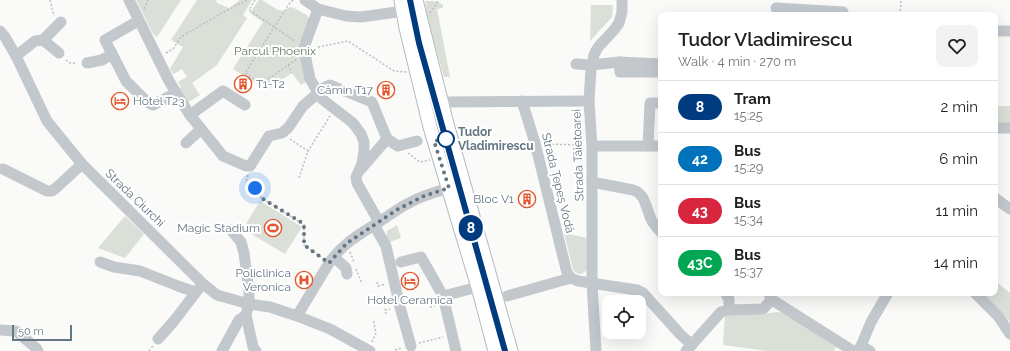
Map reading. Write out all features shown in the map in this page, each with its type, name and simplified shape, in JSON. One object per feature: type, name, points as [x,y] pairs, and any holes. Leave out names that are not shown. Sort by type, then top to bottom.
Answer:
[{"type":"main road","points":[[417,5],[442,102],[511,351]]},
{"type":"main road","points":[[402,6],[430,127],[478,287],[495,351]]},
{"type":"street","points":[[128,0],[176,93],[190,115],[223,156],[246,166],[250,166],[269,136],[282,133],[288,128],[303,106],[325,87],[330,85],[372,102],[387,139],[398,146],[417,141]]},
{"type":"street","points":[[305,0],[319,4],[346,16],[361,17],[402,6],[417,5]]},
{"type":"street","name":"Strada Tăietoarei","points":[[596,351],[592,283],[592,146],[589,101],[594,55],[600,45],[619,23],[622,12],[622,0]]},
{"type":"street","points":[[319,4],[304,50],[310,79],[322,99],[353,123],[361,134],[364,142],[364,151],[362,164],[356,177],[357,183],[377,223],[386,246],[400,307],[411,346]]},
{"type":"street","points":[[776,8],[843,12]]},
{"type":"street","points":[[138,21],[105,40],[126,81],[147,102],[153,105],[176,93]]},
{"type":"street","points":[[16,56],[35,42],[43,40],[59,24]]},
{"type":"street","name":"Strada Ciurchi","points":[[0,31],[16,56],[47,121],[82,164],[202,283],[217,295],[248,309],[270,307],[297,316],[330,329],[370,351]]},
{"type":"street","points":[[998,31],[1010,31]]},
{"type":"street","points":[[43,40],[62,56]]},
{"type":"street","points":[[87,63],[102,60],[112,54]]},
{"type":"street","points":[[619,62],[620,72],[658,72]]},
{"type":"street","points":[[576,64],[592,65],[619,62],[658,64]]},
{"type":"street","points":[[190,115],[223,91],[245,105]]},
{"type":"street","points":[[442,102],[522,101]]},
{"type":"street","name":"Strada Tăietoarei","points":[[522,101],[589,101]]},
{"type":"street","name":"Strada Țepeș Vodă","points":[[522,101],[535,144],[567,273],[571,278]]},
{"type":"street","points":[[648,146],[650,103],[658,103]]},
{"type":"street","points":[[186,143],[201,128]]},
{"type":"street","points":[[998,128],[1010,128]]},
{"type":"street","points":[[358,172],[387,139]]},
{"type":"street","points":[[592,146],[658,146]]},
{"type":"street","points":[[3,168],[47,191],[52,191],[82,164]]},
{"type":"street","points":[[592,182],[639,192],[651,219],[658,228]]},
{"type":"street","points":[[297,316],[332,260],[347,243],[398,209],[424,196],[449,188]]},
{"type":"street","points":[[998,200],[1010,209]]},
{"type":"street","points":[[231,230],[241,242],[244,253],[249,291],[248,309],[254,347],[256,351]]},
{"type":"street","points":[[401,262],[421,256],[443,296],[456,351]]},
{"type":"street","points":[[332,260],[346,268],[347,274]]},
{"type":"street","points":[[100,262],[114,267],[140,271],[195,292]]},
{"type":"street","points":[[507,296],[571,278],[578,281],[633,289],[643,293],[680,334],[689,348],[721,312],[729,310],[763,309],[770,296],[861,350],[871,322],[886,296]]},
{"type":"street","points":[[158,339],[174,321],[202,283]]},
{"type":"street","points":[[443,296],[478,287]]},
{"type":"street","points":[[727,296],[729,298],[729,310]]},
{"type":"street","points":[[978,296],[998,316],[1010,332]]},
{"type":"street","points":[[222,351],[239,320],[248,309]]},
{"type":"street","points":[[0,330],[16,331],[38,351]]},
{"type":"path","points":[[50,0],[54,19],[59,24]]},
{"type":"path","points":[[157,57],[173,49],[181,37],[247,0]]},
{"type":"path","points":[[256,0],[249,10],[300,44]]},
{"type":"path","points":[[293,0],[245,73],[261,84],[300,56]]},
{"type":"path","points":[[432,10],[439,0]]},
{"type":"path","points":[[900,12],[901,0]]},
{"type":"path","points":[[312,48],[348,41],[394,71],[407,72]]},
{"type":"path","points":[[62,56],[70,63],[87,63]]},
{"type":"path","points":[[288,65],[292,73]]},
{"type":"path","points":[[299,178],[308,151],[335,108]]},
{"type":"path","points":[[282,133],[308,151]]},
{"type":"path","points":[[535,144],[592,146]]},
{"type":"path","points":[[398,146],[420,162],[434,159]]},
{"type":"path","points":[[250,166],[246,182],[255,188],[260,197],[304,224],[304,245],[332,260]]},
{"type":"path","points":[[370,351],[376,333],[373,319]]},
{"type":"path","points":[[395,350],[452,334]]},
{"type":"green space","points":[[136,0],[181,0],[157,37],[153,34]]},
{"type":"green space","points":[[197,0],[216,0],[217,3],[229,8],[240,0],[252,0],[243,15],[247,18],[217,65],[192,83],[200,95],[187,103],[177,89],[181,87],[178,82],[187,77],[182,69],[173,74],[170,69],[183,47],[171,40]]},
{"type":"green space","name":"Parcul Phoenix","points":[[259,0],[262,0],[278,10],[285,11],[292,7],[307,15],[310,21],[307,81],[301,85],[292,73],[267,90],[233,69],[263,22],[250,13]]},
{"type":"green space","points":[[425,1],[437,2],[443,5],[443,8],[437,9],[450,77],[444,77],[428,21]]},
{"type":"green space","points":[[591,5],[613,5],[612,17],[590,41]]},
{"type":"green space","points":[[998,106],[1010,106],[1010,125],[998,125]]},
{"type":"green space","name":"Magic Stadium","points":[[260,201],[302,227],[285,254],[243,229]]},
{"type":"green space","points":[[125,216],[144,234],[125,258],[98,248]]},
{"type":"green space","points":[[397,225],[401,238],[387,243],[387,231]]},
{"type":"green space","points":[[564,233],[587,238],[588,267],[585,272],[581,274],[575,272],[573,269]]},
{"type":"green space","points":[[998,283],[1010,293],[1010,322],[984,296],[998,296]]},
{"type":"green space","points":[[777,312],[787,313],[836,347],[834,351],[767,351],[723,345],[725,314],[764,314]]},
{"type":"tram line","points":[[410,0],[419,43],[505,351]]},
{"type":"tram line","name":"8","points":[[410,0],[419,43],[505,351]]},
{"type":"place","name":"T1-T2","points":[[243,84]]},
{"type":"place","name":"Cămin T17","points":[[386,90]]},
{"type":"place","name":"Hotel T23","points":[[120,101]]},
{"type":"place","name":"Tudor Vladimirescu","points":[[446,139]]},
{"type":"place","name":"Bloc V1","points":[[527,199]]},
{"type":"place","name":"Magic Stadium","points":[[273,228]]},
{"type":"place","name":"Policlinica Veronica","points":[[304,280]]},
{"type":"place","name":"Hotel Ceramica","points":[[410,281]]},
{"type":"route","points":[[255,188],[260,197],[304,224],[304,245],[329,263],[347,243],[398,209],[424,196],[449,188],[434,141],[446,139]]}]
